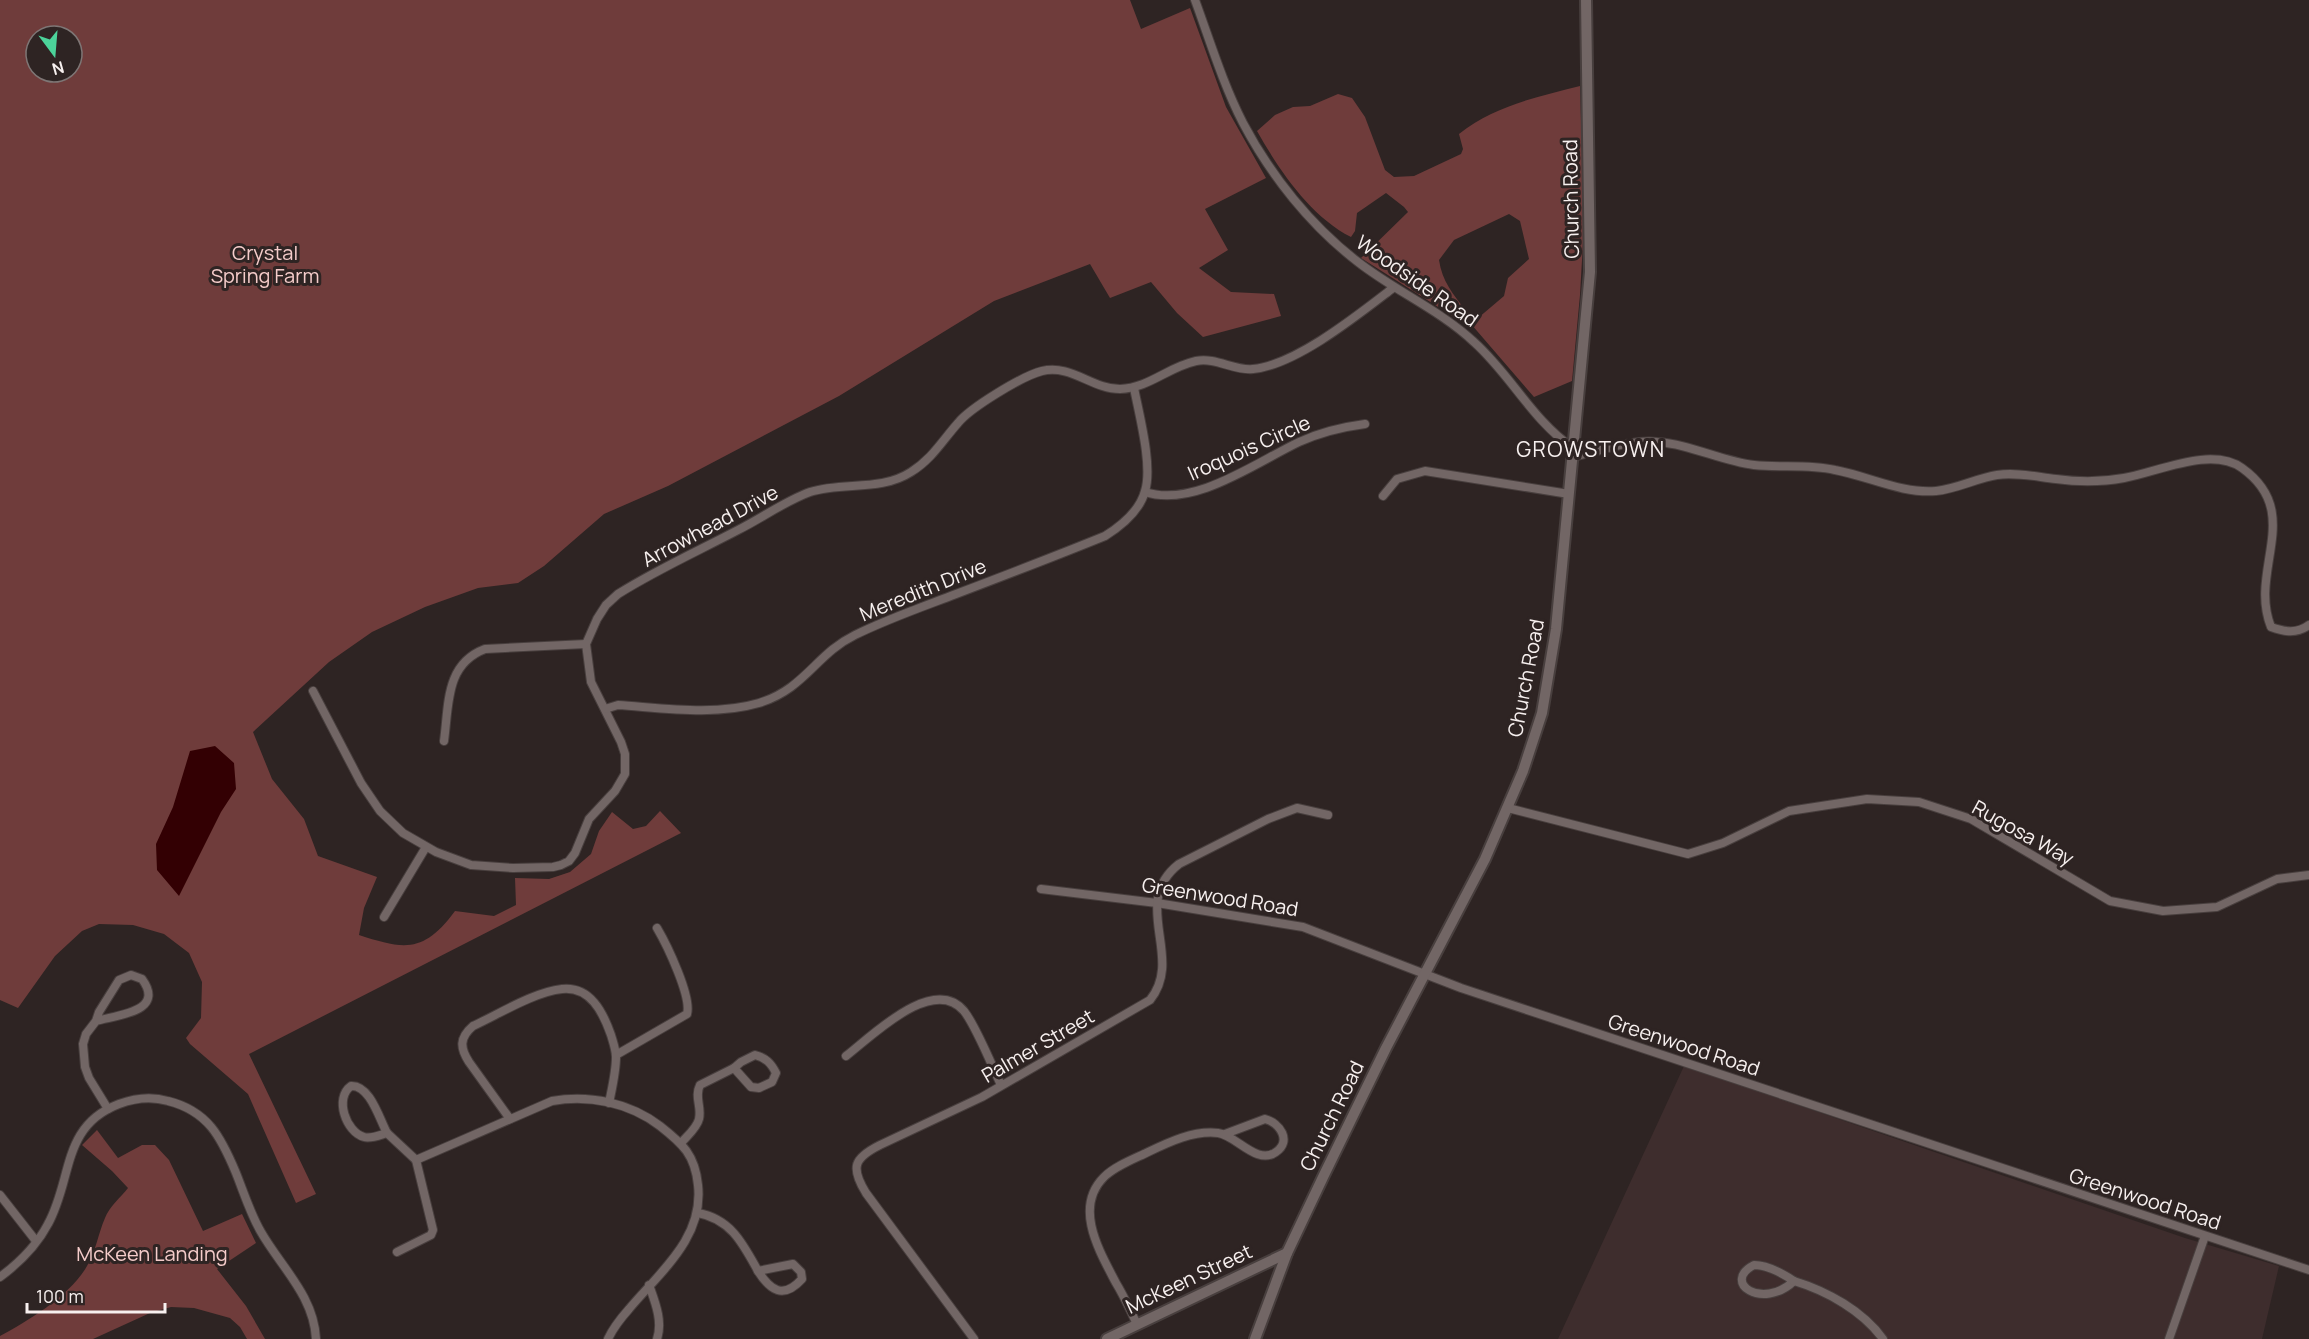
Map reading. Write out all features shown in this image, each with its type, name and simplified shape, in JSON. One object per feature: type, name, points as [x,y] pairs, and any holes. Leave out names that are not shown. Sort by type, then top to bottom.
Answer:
[{"type":"street","name":"Woodside Road","points":[[1195,0],[1233,103],[1265,160],[1291,195],[1327,234],[1358,262],[1393,288],[1443,318],[1474,342],[1543,423],[1573,452]]},
{"type":"street","name":"Church Road","points":[[1255,1339],[1287,1253],[1373,1073],[1480,869],[1508,808],[1536,732],[1551,671],[1590,251],[1586,0]]},
{"type":"street","name":"Arrowhead Drive","points":[[586,644],[606,605],[632,585],[812,492],[878,484],[909,474],[936,453],[957,424],[969,412],[1039,372],[1062,370],[1104,387],[1134,388],[1197,361],[1213,361],[1246,369],[1279,362],[1336,329],[1393,288]]},
{"type":"street","points":[[1134,388],[1145,452],[1145,492]]},
{"type":"street","name":"Iroquois Circle","points":[[1145,492],[1166,497],[1191,494],[1301,441],[1331,430],[1365,424]]},
{"type":"street","points":[[1573,452],[1656,441],[1739,462],[1820,467],[1888,484],[1929,491],[1944,490],[1999,474],[2074,480],[2108,480],[2193,461],[2225,460],[2241,468],[2255,479],[2271,502],[2273,526],[2264,597],[2271,627],[2285,632],[2303,630],[2309,625]]},
{"type":"street","points":[[1383,496],[1397,479],[1425,471],[1569,494]]},
{"type":"street","name":"Meredith Drive","points":[[605,709],[618,705],[728,709],[773,698],[801,681],[837,645],[859,633],[1105,536],[1118,528],[1129,516],[1145,492]]},
{"type":"street","points":[[313,691],[373,802],[396,827],[426,847],[453,859],[480,866],[553,867],[569,861],[575,853],[589,819],[615,791],[625,774],[623,748],[591,682],[586,644],[485,649],[470,656],[454,676],[444,741]]},
{"type":"street","name":"Rugosa Way","points":[[1508,808],[1688,854],[1723,843],[1789,811],[1867,799],[1919,802],[1971,819],[2110,901],[2163,911],[2217,908],[2277,879],[2309,875]]},
{"type":"street","name":"Palmer Street","points":[[974,1339],[866,1193],[856,1173],[858,1161],[865,1153],[948,1114],[1150,1000],[1163,978],[1164,968],[1157,925],[1157,903],[1160,889],[1168,874],[1187,859],[1268,819],[1298,808],[1328,815]]},
{"type":"street","points":[[384,917],[426,847]]},
{"type":"street","name":"Greenwood Road","points":[[1041,889],[1157,903],[1303,927],[1425,974],[1662,1056],[2309,1270]]},
{"type":"street","points":[[616,1055],[687,1014],[688,1003],[676,967],[657,928]]},
{"type":"street","points":[[96,1021],[132,1012],[144,1006],[148,990],[142,979],[131,975],[119,980],[86,1034],[83,1055],[89,1078],[108,1109]]},
{"type":"street","points":[[510,1119],[463,1053],[461,1041],[473,1026],[539,995],[555,990],[571,989],[588,996],[596,1004],[607,1023],[616,1055],[609,1103]]},
{"type":"street","points":[[846,1056],[915,1004],[931,1000],[948,1002],[963,1011],[1001,1085]]},
{"type":"street","points":[[681,1143],[698,1122],[700,1112],[697,1095],[700,1085],[755,1055],[764,1058],[776,1073],[772,1082],[759,1088],[751,1087],[734,1068]]},
{"type":"street","points":[[387,1133],[368,1138],[356,1132],[343,1110],[342,1099],[348,1089],[356,1086],[364,1089],[387,1133],[416,1160],[434,1230],[431,1235],[397,1252]]},
{"type":"street","points":[[416,1160],[552,1101],[568,1098],[609,1103],[650,1119],[681,1143],[696,1170],[699,1192],[698,1213],[680,1249],[619,1321],[609,1339]]},
{"type":"street","points":[[0,1277],[25,1256],[48,1225],[56,1208],[68,1159],[75,1141],[86,1127],[108,1109],[138,1099],[165,1100],[191,1109],[215,1130],[226,1149],[260,1230],[307,1301],[316,1339]]},
{"type":"street","points":[[1137,1324],[1094,1237],[1090,1215],[1094,1194],[1104,1177],[1111,1172],[1155,1148],[1185,1137],[1209,1133],[1225,1134],[1265,1119],[1279,1126],[1284,1134],[1283,1144],[1279,1151],[1264,1156],[1256,1154],[1225,1134]]},
{"type":"street","points":[[0,1195],[36,1241]]},
{"type":"street","points":[[698,1213],[711,1215],[728,1225],[758,1271],[768,1286],[780,1290],[799,1283],[802,1275],[797,1266],[793,1264],[758,1271]]},
{"type":"street","points":[[2169,1339],[2205,1236]]},
{"type":"street","name":"McKeen Street","points":[[1107,1339],[1287,1253]]},
{"type":"street","points":[[1794,1281],[1788,1287],[1757,1295],[1744,1286],[1742,1276],[1747,1268],[1761,1265],[1817,1290],[1864,1319],[1883,1339]]},
{"type":"street","points":[[649,1286],[658,1314],[657,1339]]},
{"type":"shaded area","points":[[215,746],[234,763],[236,789],[221,812],[179,896],[157,870],[156,844],[173,807],[190,751]]},
{"type":"shaded area","points":[[1684,1066],[2185,1238],[2279,1266],[2262,1339],[1558,1339]]},
{"type":"green space","name":"Crystal Spring Farm","points":[[0,0],[1130,0],[1141,29],[1190,8],[1226,107],[1266,178],[1205,209],[1228,250],[1199,268],[1231,292],[1274,294],[1281,316],[1203,337],[1177,313],[1151,282],[1110,298],[1090,264],[994,301],[839,396],[668,486],[604,514],[544,566],[518,583],[478,588],[425,607],[372,632],[329,662],[253,732],[272,779],[304,819],[318,856],[377,877],[364,908],[359,935],[389,943],[401,945],[423,941],[444,925],[455,911],[494,916],[516,905],[515,878],[549,879],[570,872],[591,854],[599,831],[612,812],[633,829],[646,826],[660,811],[681,833],[249,1054],[316,1194],[296,1203],[248,1094],[186,1038],[201,1018],[202,982],[189,953],[164,934],[133,925],[99,924],[82,931],[55,956],[18,1008],[0,1000]]},
{"type":"green space","points":[[1580,86],[1584,225],[1572,381],[1534,397],[1471,324],[1504,296],[1508,278],[1529,259],[1520,221],[1509,214],[1454,240],[1439,260],[1445,281],[1466,311],[1461,320],[1361,258],[1408,212],[1404,207],[1386,193],[1357,213],[1355,231],[1351,237],[1336,228],[1309,205],[1275,161],[1257,131],[1275,115],[1293,107],[1310,106],[1338,94],[1352,98],[1365,117],[1385,170],[1394,177],[1414,176],[1461,154],[1463,149],[1459,134],[1472,124],[1501,109]]},
{"type":"green space","name":"McKeen Landing","points":[[97,1130],[118,1158],[142,1145],[155,1145],[169,1160],[203,1231],[242,1214],[256,1243],[217,1269],[246,1306],[265,1339],[247,1339],[240,1327],[230,1318],[194,1308],[171,1307],[150,1313],[93,1339],[0,1339],[0,1336],[60,1297],[80,1277],[93,1254],[107,1214],[128,1188],[82,1145]]},
{"type":"district","name":"GROWSTOWN","points":[[1591,450]]}]
